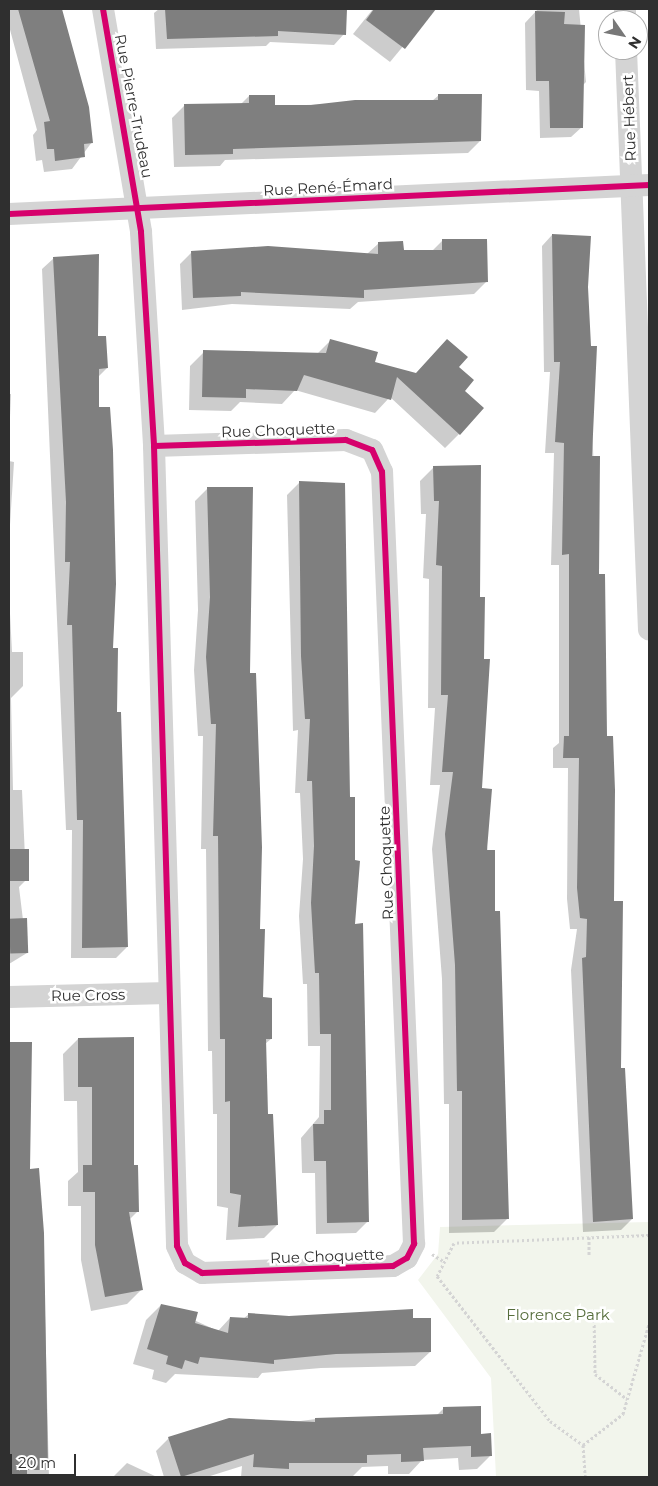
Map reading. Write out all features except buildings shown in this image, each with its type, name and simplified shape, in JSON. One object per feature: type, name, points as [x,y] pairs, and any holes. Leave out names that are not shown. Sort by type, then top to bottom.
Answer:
[{"type":"street","name":"Rue Pierre-Trudeau","points":[[103,9],[140,208]]},
{"type":"street","name":"Rue Hébert","points":[[627,60],[641,185],[649,630]]},
{"type":"street","name":"Rue René-Émard","points":[[9,214],[641,185]]},
{"type":"street","name":"Rue Choquette","points":[[140,208],[154,446],[168,993],[177,1246],[185,1263],[202,1274],[393,1266],[408,1258],[414,1244],[382,472],[372,450],[346,440],[154,446]]},
{"type":"street","name":"Rue Cross","points":[[9,997],[168,993]]},
{"type":"path","points":[[583,1445],[550,1421],[437,1276],[454,1243],[649,1235]]},
{"type":"path","points":[[589,1237],[589,1255]]},
{"type":"path","points":[[594,1314],[595,1374],[627,1399]]},
{"type":"path","points":[[583,1445],[623,1414],[649,1324]]},
{"type":"path","points":[[583,1445],[585,1477]]},
{"type":"green space","name":"Florence Park","points":[[649,1222],[649,1477],[496,1477],[491,1378],[418,1280],[438,1254],[440,1227]]},
{"type":"cycle path","points":[[103,9],[141,232],[154,446],[177,1246],[185,1263],[202,1273],[393,1266],[407,1258],[414,1244],[382,472],[372,450],[346,440],[154,446]]},
{"type":"cycle path","points":[[9,214],[649,185]]}]
